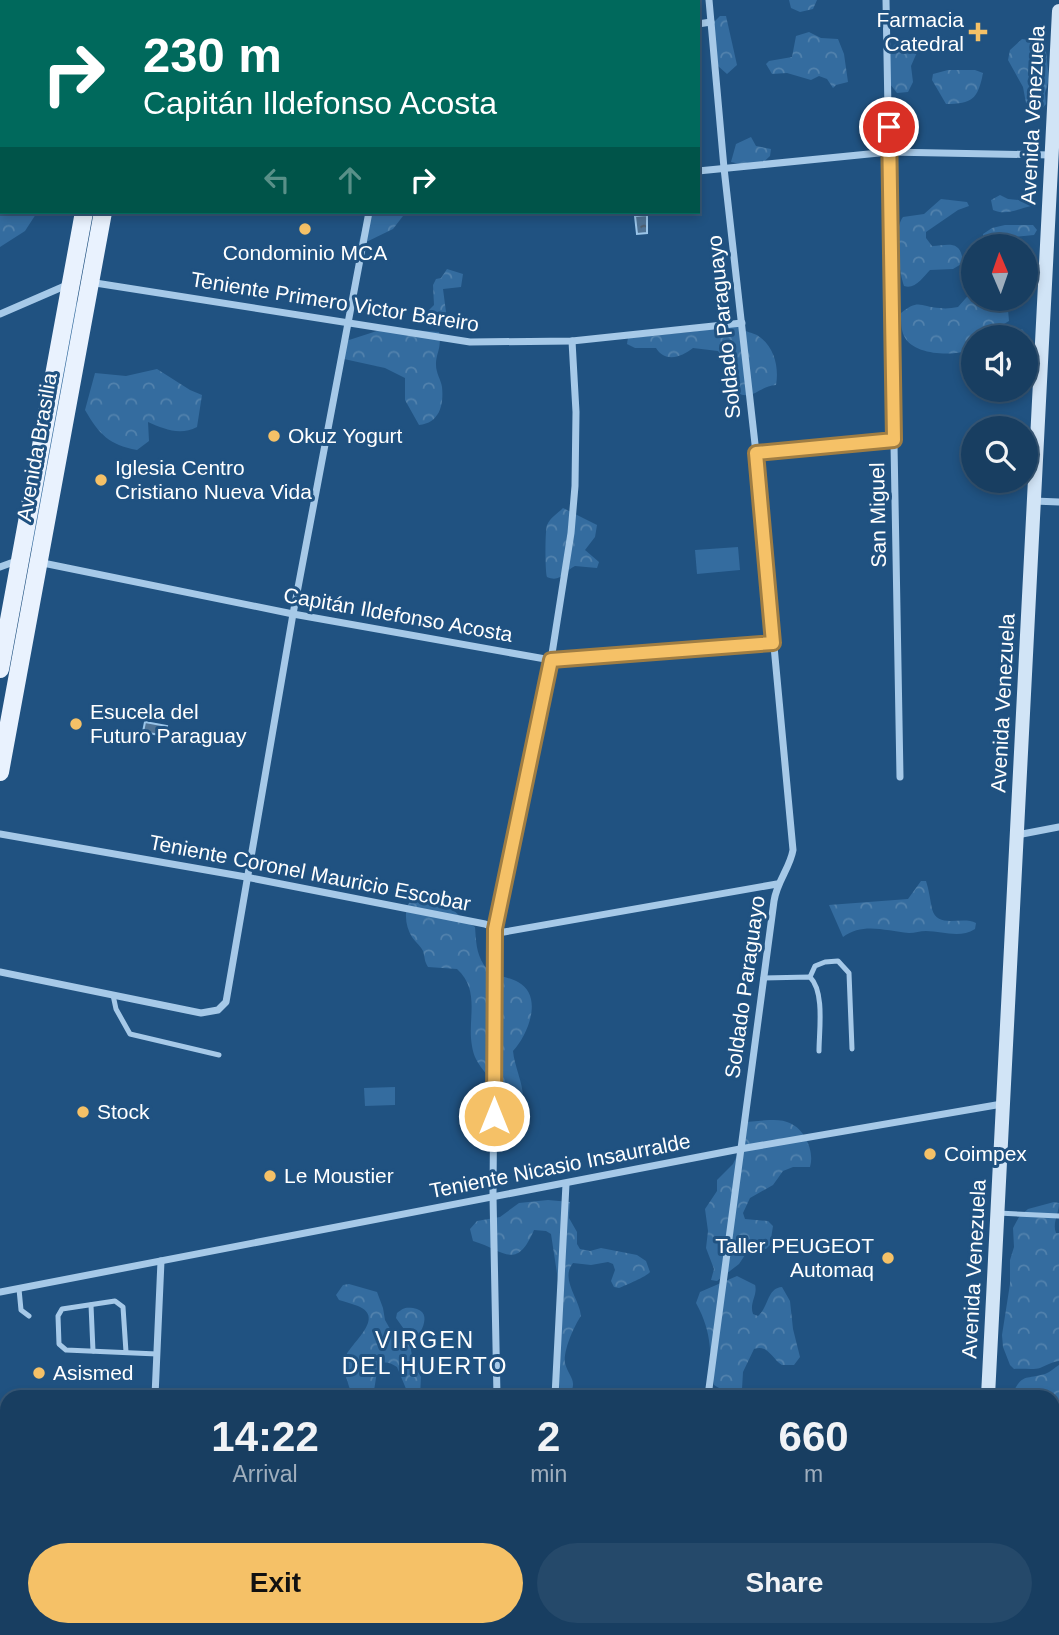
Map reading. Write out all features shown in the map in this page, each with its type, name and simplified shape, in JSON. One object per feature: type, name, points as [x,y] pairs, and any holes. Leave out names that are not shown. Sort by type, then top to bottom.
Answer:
[{"type":"main road","name":"Avenida Venezuela","points":[[988,1390],[1034,501],[1054,190],[1051,155],[1059,11]]},
{"type":"main road","name":"Avenida Brasilia","points":[[1,661],[84,214]]},
{"type":"main road","name":"Avenida Brasilia","points":[[0,772],[103,214]]},
{"type":"main road","points":[[1,661],[21,658]]},
{"type":"street","name":"Soldado Paraguayo","points":[[709,0],[724,168],[756,453],[793,850],[792,858],[777,884],[709,1390]]},
{"type":"street","name":"San Miguel","points":[[886,0],[900,777]]},
{"type":"street","points":[[700,24],[711,22]]},
{"type":"street","points":[[700,171],[889,152],[1051,155]]},
{"type":"street","points":[[0,972],[201,1013],[211,1013],[226,1002],[293,614],[369,214]]},
{"type":"street","name":"Teniente Primero Victor Bareiro","points":[[0,314],[71,284],[90,282],[462,342],[572,341],[742,323]]},
{"type":"street","points":[[497,1390],[493,1196],[495,929],[551,660],[574,509],[576,412],[572,341]]},
{"type":"street","points":[[756,453],[894,440]]},
{"type":"street","points":[[1034,501],[1059,502]]},
{"type":"street","points":[[0,567],[20,560]]},
{"type":"street","name":"Capitán Ildefonso Acosta","points":[[20,560],[293,614],[551,660],[773,643]]},
{"type":"street","points":[[1017,835],[1059,827]]},
{"type":"street","name":"Teniente Coronel Mauricio Escobar","points":[[0,834],[246,877],[485,924],[508,931],[777,884]]},
{"type":"street","name":"Teniente Nicasio Insaurralde","points":[[0,1293],[740,1149],[1003,1104]]},
{"type":"street","points":[[555,1390],[566,1184]]},
{"type":"street","points":[[155,1390],[161,1261]]},
{"type":"lane","points":[[810,977],[815,966],[825,962],[838,961],[849,973],[852,1049]]},
{"type":"lane","points":[[763,978],[810,977],[815,982],[819,993],[819,1051]]},
{"type":"lane","points":[[113,995],[116,1009],[130,1034],[219,1055]]},
{"type":"lane","points":[[998,1213],[1059,1216]]},
{"type":"lane","points":[[19,1289],[21,1310],[29,1316]]},
{"type":"lane","points":[[126,1352],[123,1307],[115,1301],[62,1309],[58,1316],[59,1343],[66,1350],[157,1354]]},
{"type":"lane","points":[[91,1305],[93,1351]]},
{"type":"green space","points":[[789,0],[817,0],[813,9],[800,12],[791,8]]},
{"type":"green space","points":[[720,16],[726,16],[737,65],[727,74],[718,66],[712,24]]},
{"type":"green space","points":[[809,32],[821,38],[838,39],[844,54],[848,82],[833,88],[827,79],[819,76],[811,80],[787,73],[772,74],[766,64],[769,61],[792,57],[796,36]]},
{"type":"green space","points":[[906,39],[914,41],[918,50],[911,66],[913,82],[908,92],[897,93],[887,80],[887,53],[897,42]]},
{"type":"green space","points":[[1022,39],[1045,42],[1049,79],[1045,93],[1046,104],[1041,110],[1026,103],[1023,87],[1008,60],[1010,50]]},
{"type":"green space","points":[[948,70],[975,70],[983,73],[979,89],[968,101],[946,104],[932,80],[933,74]]},
{"type":"green space","points":[[751,137],[756,146],[771,149],[770,156],[757,168],[731,162],[736,144]]},
{"type":"green space","points":[[1000,195],[1008,199],[1030,201],[1031,206],[998,212],[993,210],[991,200]]},
{"type":"green space","points":[[941,199],[967,202],[969,206],[958,210],[926,232],[926,238],[932,246],[956,247],[961,253],[961,264],[953,269],[930,270],[915,285],[908,287],[904,286],[900,271],[898,231],[903,217],[924,214]]},
{"type":"green space","points":[[0,214],[36,214],[25,231],[0,247]]},
{"type":"green space","points":[[366,214],[404,214],[393,229],[358,246]]},
{"type":"green space","points":[[1033,225],[1037,230],[1035,234],[983,234],[992,228]]},
{"type":"green space","points":[[447,269],[463,274],[461,287],[443,289],[446,312],[440,325],[418,321],[434,305],[433,285]]},
{"type":"green space","points":[[76,302],[78,303],[31,548]]},
{"type":"green space","points":[[920,304],[942,308],[958,307],[961,304],[961,312],[1008,312],[1009,321],[1002,325],[961,325],[960,353],[923,350],[915,347],[904,336],[901,313],[907,308]]},
{"type":"green space","points":[[737,324],[758,336],[770,348],[777,372],[776,385],[751,395],[740,394],[733,391],[726,365],[718,351],[693,348],[679,356],[669,357],[656,348],[635,348],[627,344],[628,338]]},
{"type":"green space","points":[[386,328],[439,332],[436,365],[442,387],[442,401],[436,417],[426,424],[419,425],[405,400],[405,378],[385,368],[344,359],[346,341]]},
{"type":"green space","points":[[157,369],[202,395],[197,427],[178,431],[148,422],[149,441],[137,450],[119,445],[106,437],[85,410],[95,373],[126,376]]},
{"type":"green space","points":[[563,508],[597,525],[595,537],[585,550],[599,562],[597,568],[575,566],[556,579],[547,577],[546,573],[546,528],[550,520]]},
{"type":"green space","points":[[738,547],[740,570],[697,574],[695,550]]},
{"type":"green space","points":[[921,881],[926,881],[932,909],[939,919],[970,921],[976,923],[975,929],[957,934],[867,929],[851,932],[843,937],[829,905],[908,899]]},
{"type":"green space","points":[[426,893],[440,899],[475,927],[478,951],[487,969],[518,982],[526,988],[530,996],[532,1006],[528,1026],[513,1051],[523,1095],[520,1112],[514,1119],[503,1119],[497,1115],[495,1091],[474,1053],[471,1036],[471,996],[464,978],[457,969],[428,967],[422,949],[409,931],[406,917],[409,904],[413,898]]},
{"type":"green space","points":[[395,1087],[395,1105],[365,1106],[364,1088]]},
{"type":"green space","points":[[785,1121],[803,1134],[811,1154],[810,1167],[793,1167],[783,1171],[773,1185],[750,1198],[743,1213],[745,1219],[768,1221],[773,1226],[770,1245],[766,1249],[749,1249],[739,1264],[717,1281],[711,1280],[714,1269],[706,1248],[708,1231],[705,1209],[717,1191],[717,1180],[733,1164],[740,1149],[746,1122]]},
{"type":"green space","points":[[548,1200],[570,1202],[569,1218],[577,1232],[580,1249],[590,1251],[601,1248],[637,1255],[646,1261],[650,1272],[619,1288],[614,1287],[611,1281],[615,1270],[613,1264],[573,1263],[568,1276],[581,1316],[565,1358],[573,1381],[572,1390],[555,1390],[558,1280],[551,1234],[534,1230],[521,1251],[508,1255],[473,1241],[470,1229],[477,1221],[500,1217],[519,1203]]},
{"type":"green space","points":[[1059,1203],[1055,1226],[1056,1233],[1059,1233],[1059,1361],[1037,1369],[1014,1369],[1003,1347],[1002,1335],[1010,1284],[1010,1260],[1014,1247],[1013,1228],[1019,1217],[1028,1209]]},
{"type":"green space","points":[[737,1276],[755,1285],[752,1310],[753,1314],[758,1316],[773,1291],[782,1287],[790,1301],[800,1357],[794,1365],[782,1365],[766,1350],[754,1349],[743,1372],[742,1389],[720,1389],[714,1385],[708,1334],[696,1303],[700,1292]]},
{"type":"green space","points":[[349,1284],[377,1292],[385,1320],[398,1343],[402,1342],[406,1332],[396,1318],[397,1313],[404,1308],[410,1308],[420,1310],[424,1314],[423,1326],[411,1350],[413,1362],[421,1377],[420,1390],[407,1390],[397,1367],[384,1363],[378,1370],[374,1390],[351,1390],[345,1371],[345,1358],[365,1330],[368,1316],[365,1310],[339,1300],[336,1295],[343,1285]]},
{"type":"green space","points":[[1059,1365],[1059,1390],[1014,1390],[1021,1381],[1047,1373]]},
{"type":"water","points":[[647,215],[647,233],[637,234],[635,216]]},
{"type":"water","points":[[145,722],[167,726],[165,736],[143,732]]},
{"type":"place","name":"Farmacia Catedral","points":[[978,32]]},
{"type":"place","name":"Condominio MCA","points":[[305,229]]},
{"type":"place","name":"Okuz Yogurt","points":[[274,436]]},
{"type":"place","name":"Iglesia Centro Cristiano Nueva Vida","points":[[101,480]]},
{"type":"place","name":"Esucela del Futuro Paraguay","points":[[76,724]]},
{"type":"place","name":"Stock","points":[[83,1112]]},
{"type":"place","name":"Coimpex","points":[[930,1154]]},
{"type":"place","name":"Le Moustier","points":[[270,1176]]},
{"type":"place","name":"Taller PEUGEOT Automaq","points":[[888,1258]]},
{"type":"place","name":"Asismed","points":[[39,1373]]},
{"type":"district","name":"VIRGEN DEL HUERTO","points":[[425,1353]]},
{"type":"route","points":[[494,1116],[495,929],[551,660],[773,643],[756,453],[894,440],[889,127]]}]
